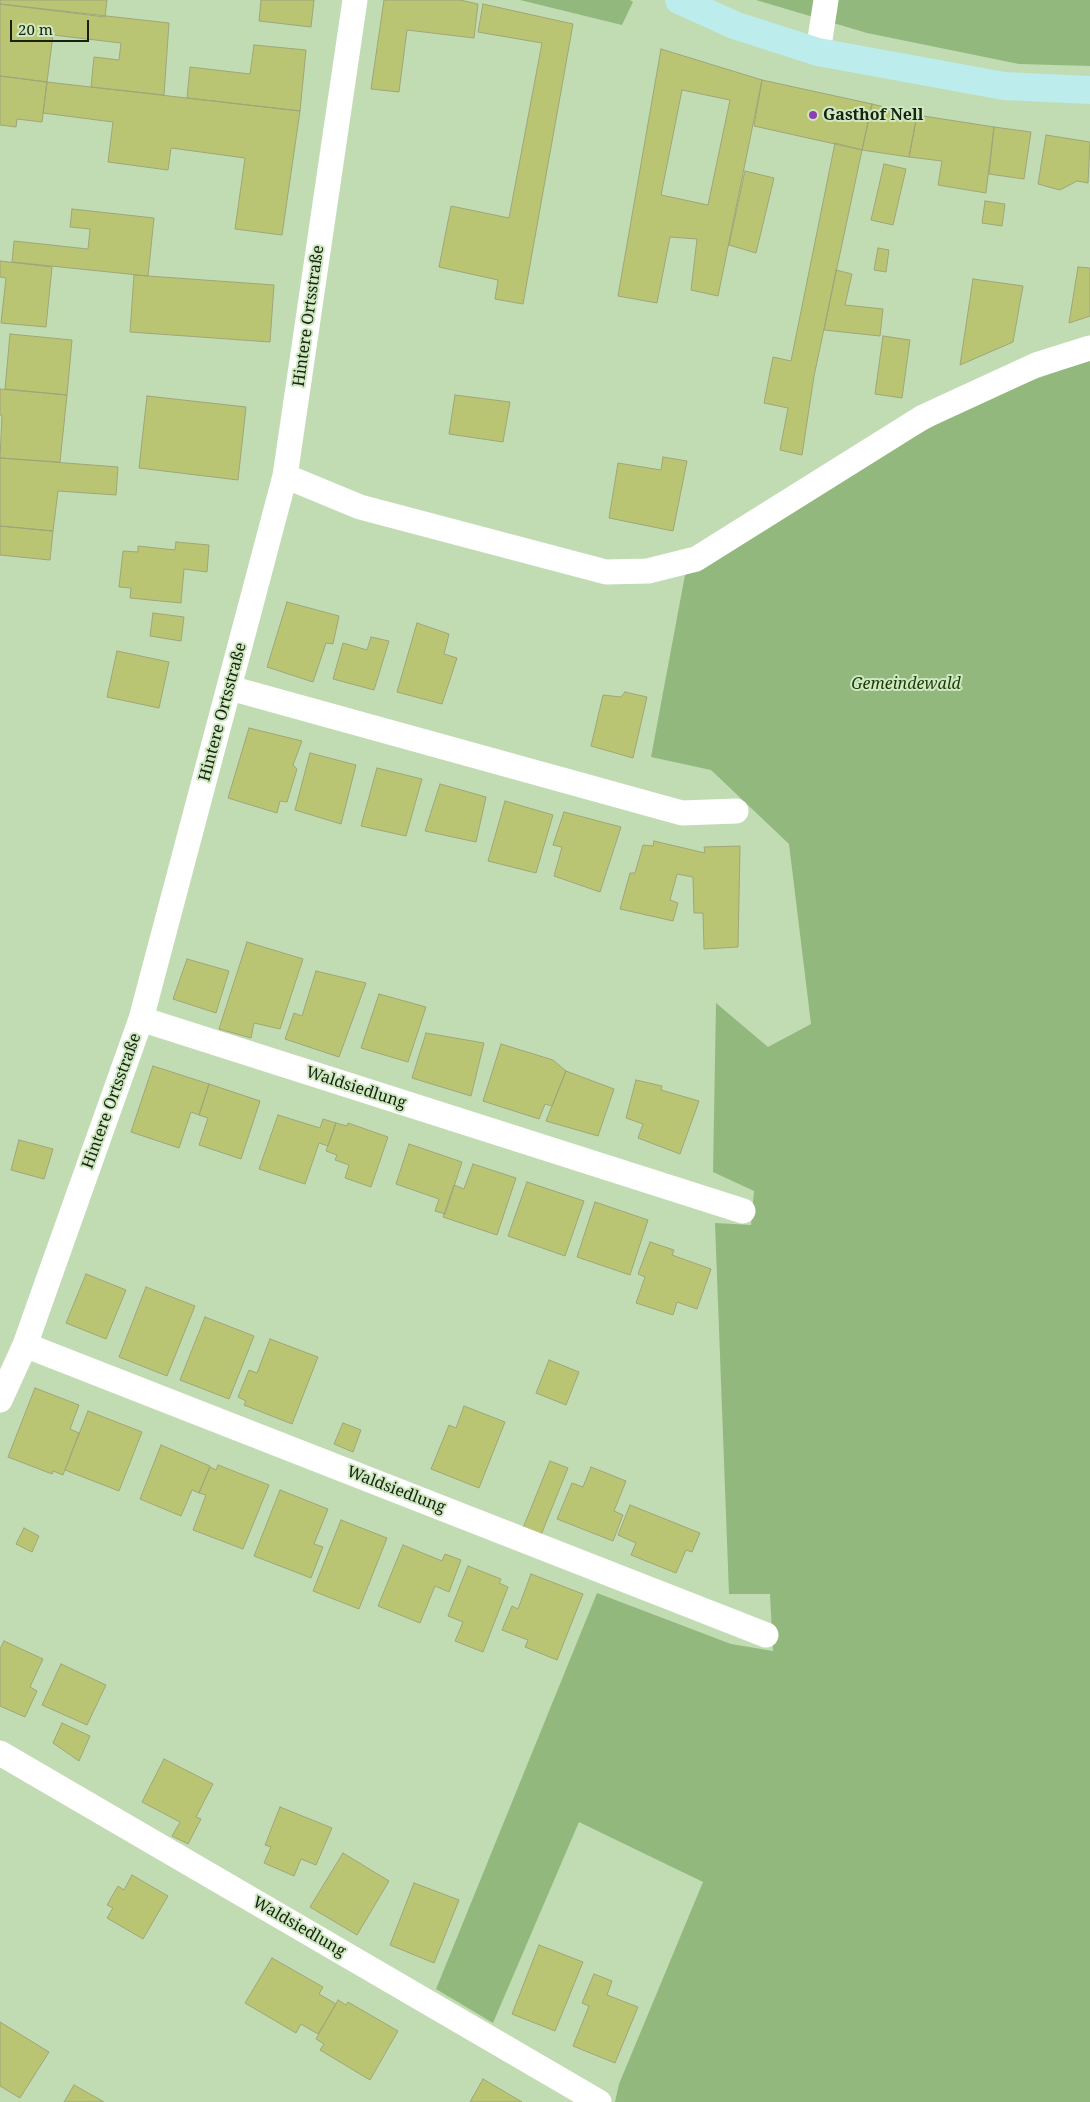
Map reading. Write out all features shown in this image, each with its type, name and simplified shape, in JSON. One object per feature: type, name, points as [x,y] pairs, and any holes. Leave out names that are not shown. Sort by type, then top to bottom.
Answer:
[{"type":"main road","points":[[679,0],[734,25],[818,52],[1004,86],[1090,90]]},
{"type":"street","name":"Hintere Ortsstraße","points":[[0,1400],[25,1345],[141,1019],[285,476],[356,0]]},
{"type":"street","points":[[818,52],[826,0]]},
{"type":"street","points":[[285,476],[360,507],[606,572],[648,571],[696,559],[923,417],[1036,365],[1090,348]]},
{"type":"street","points":[[230,688],[682,813],[736,811]]},
{"type":"street","name":"Waldsiedlung","points":[[141,1019],[743,1211]]},
{"type":"street","name":"Waldsiedlung","points":[[25,1345],[766,1635]]},
{"type":"street","name":"Waldsiedlung","points":[[0,1752],[599,2102]]},
{"type":"green space","points":[[520,0],[630,0],[633,2],[622,25]]},
{"type":"green space","points":[[756,0],[1090,0],[1090,66],[1019,64],[867,33]]},
{"type":"green space","name":"Gemeindewald","points":[[1090,360],[1090,2102],[615,2102],[619,2084],[703,1882],[579,1822],[493,2023],[436,1989],[597,1593],[731,1644],[773,1651],[770,1594],[729,1594],[715,1223],[751,1225],[754,1191],[713,1172],[716,1003],[768,1047],[811,1024],[789,844],[711,770],[651,757],[685,575],[846,474],[990,395]]},
{"type":"building","points":[[0,0],[107,0],[105,17],[0,4]]},
{"type":"building","points":[[261,0],[314,0],[311,27],[259,21]]},
{"type":"building","points":[[384,0],[460,0],[478,4],[474,38],[407,30],[399,92],[371,89]]},
{"type":"building","points":[[0,4],[169,23],[164,95],[91,87],[94,57],[119,60],[121,43],[53,35],[47,82],[0,76]]},
{"type":"building","points":[[483,4],[573,24],[523,304],[495,299],[498,280],[439,267],[451,206],[509,218],[542,43],[478,32]]},
{"type":"building","points":[[254,45],[306,50],[300,111],[187,98],[190,67],[250,74]]},
{"type":"building","points":[[661,49],[762,80],[718,296],[691,290],[697,239],[670,237],[657,303],[618,296]],"holes":[[[682,90],[730,100],[708,205],[661,195]]]},
{"type":"building","points":[[0,76],[47,82],[42,122],[17,119],[16,127],[0,125]]},
{"type":"building","name":"Gasthof Nell","points":[[762,80],[872,104],[862,150],[754,126]]},
{"type":"building","points":[[47,82],[300,111],[282,235],[235,229],[245,158],[171,148],[168,170],[108,162],[113,122],[43,113]]},
{"type":"building","points":[[872,104],[917,115],[909,157],[862,150]]},
{"type":"building","points":[[917,115],[994,127],[986,193],[938,185],[942,161],[909,157]]},
{"type":"building","points":[[994,127],[1031,132],[1024,179],[989,174]]},
{"type":"building","points":[[1046,135],[1090,142],[1088,183],[1077,181],[1060,190],[1038,184]]},
{"type":"building","points":[[835,143],[862,150],[814,376],[802,455],[780,450],[788,408],[764,403],[773,357],[791,361]]},
{"type":"building","points":[[884,164],[906,169],[893,225],[871,220]]},
{"type":"building","points":[[745,171],[774,178],[756,253],[729,245]]},
{"type":"building","points":[[985,201],[1005,204],[1002,226],[982,223]]},
{"type":"building","points":[[72,209],[154,218],[148,276],[12,262],[14,241],[88,249],[90,229],[70,227]]},
{"type":"building","points":[[878,248],[889,250],[886,272],[874,270]]},
{"type":"building","points":[[0,261],[52,267],[46,327],[1,323],[6,278],[0,277]]},
{"type":"building","points":[[1078,267],[1090,268],[1090,316],[1069,323]]},
{"type":"building","points":[[836,270],[852,274],[845,305],[883,309],[880,336],[824,330]]},
{"type":"building","points":[[134,275],[274,285],[270,342],[130,332]]},
{"type":"building","points":[[973,279],[1023,286],[1013,342],[960,365]]},
{"type":"building","points":[[10,334],[72,340],[67,395],[5,389]]},
{"type":"building","points":[[883,336],[910,340],[902,398],[875,394]]},
{"type":"building","points":[[0,389],[67,395],[60,462],[0,458],[2,415],[0,415]]},
{"type":"building","points":[[455,395],[510,402],[503,442],[449,434]]},
{"type":"building","points":[[147,396],[246,407],[238,480],[139,468]]},
{"type":"building","points":[[663,457],[687,461],[673,531],[609,518],[618,463],[661,470]]},
{"type":"building","points":[[0,458],[118,467],[116,495],[58,491],[53,531],[0,526]]},
{"type":"building","points":[[0,526],[53,531],[50,560],[0,555]]},
{"type":"building","points":[[176,542],[209,545],[207,572],[184,569],[181,603],[130,598],[131,588],[119,587],[123,551],[138,552],[138,546],[175,550]]},
{"type":"building","points":[[287,602],[339,616],[333,644],[326,643],[313,682],[267,667]]},
{"type":"building","points":[[153,613],[184,617],[181,641],[150,636]]},
{"type":"building","points":[[417,623],[449,634],[444,654],[457,658],[442,704],[397,692]]},
{"type":"building","points":[[371,637],[389,641],[374,690],[333,679],[343,643],[367,650]]},
{"type":"building","points":[[117,651],[169,662],[159,708],[107,697]]},
{"type":"building","points":[[625,692],[647,697],[633,758],[591,746],[603,695],[621,697]]},
{"type":"building","points":[[249,728],[302,741],[293,765],[297,769],[287,802],[280,801],[277,813],[228,798]]},
{"type":"building","points":[[310,753],[356,765],[341,824],[295,810]]},
{"type":"building","points":[[377,768],[422,779],[406,836],[361,826]]},
{"type":"building","points":[[440,784],[486,797],[476,842],[425,831]]},
{"type":"building","points":[[505,801],[553,815],[536,873],[488,861]]},
{"type":"building","points":[[564,812],[621,827],[600,892],[554,876],[562,847],[553,845]]},
{"type":"building","points":[[654,841],[705,853],[704,847],[740,846],[738,947],[704,949],[703,913],[694,913],[693,877],[677,874],[670,900],[678,903],[673,921],[620,909],[630,873],[635,873],[643,845],[653,846]]},
{"type":"building","points":[[247,942],[303,959],[280,1029],[254,1023],[251,1038],[219,1029]]},
{"type":"building","points":[[187,959],[229,971],[216,1013],[173,999]]},
{"type":"building","points":[[316,971],[366,983],[339,1057],[285,1039],[294,1013],[302,1016]]},
{"type":"building","points":[[379,994],[426,1007],[408,1062],[361,1048]]},
{"type":"building","points":[[426,1033],[484,1043],[471,1096],[412,1078]]},
{"type":"building","points":[[501,1044],[553,1060],[566,1071],[552,1106],[545,1104],[539,1119],[483,1101]]},
{"type":"building","points":[[153,1066],[209,1084],[199,1115],[191,1112],[179,1148],[131,1132]]},
{"type":"building","points":[[566,1071],[614,1089],[598,1136],[546,1121]]},
{"type":"building","points":[[636,1080],[662,1086],[661,1090],[699,1101],[680,1154],[638,1138],[643,1124],[626,1118]]},
{"type":"building","points":[[209,1084],[260,1101],[241,1159],[199,1145],[208,1118],[199,1115]]},
{"type":"building","points":[[278,1115],[320,1128],[323,1119],[336,1123],[328,1146],[319,1143],[305,1184],[259,1169]]},
{"type":"building","points":[[336,1123],[347,1126],[348,1123],[388,1137],[371,1187],[345,1178],[349,1165],[335,1160],[337,1155],[326,1151]]},
{"type":"building","points":[[19,1140],[53,1149],[44,1179],[11,1170]]},
{"type":"building","points":[[409,1144],[462,1162],[445,1214],[435,1211],[439,1199],[396,1184]]},
{"type":"building","points":[[473,1164],[516,1178],[497,1235],[443,1217],[454,1185],[464,1189]]},
{"type":"building","points":[[527,1182],[584,1201],[565,1256],[508,1236]]},
{"type":"building","points":[[595,1202],[648,1220],[630,1275],[577,1257]]},
{"type":"building","points":[[650,1242],[674,1250],[672,1255],[711,1269],[697,1309],[677,1302],[673,1315],[636,1303],[645,1277],[638,1274]]},
{"type":"building","points":[[86,1274],[126,1290],[106,1339],[66,1323]]},
{"type":"building","points":[[146,1287],[195,1306],[167,1376],[119,1357]]},
{"type":"building","points":[[205,1317],[254,1336],[229,1399],[180,1380]]},
{"type":"building","points":[[270,1339],[318,1357],[292,1424],[244,1405],[246,1401],[238,1397],[249,1370],[257,1373]]},
{"type":"building","points":[[549,1360],[579,1372],[566,1405],[536,1393]]},
{"type":"building","points":[[35,1388],[79,1405],[70,1429],[79,1433],[63,1475],[53,1471],[52,1474],[8,1457]]},
{"type":"building","points":[[464,1406],[505,1422],[479,1488],[431,1469],[449,1425],[456,1428]]},
{"type":"building","points":[[88,1411],[142,1432],[119,1491],[65,1470]]},
{"type":"building","points":[[343,1423],[361,1430],[353,1452],[334,1444]]},
{"type":"building","points":[[161,1445],[210,1466],[199,1493],[192,1490],[181,1516],[140,1499]]},
{"type":"building","points":[[550,1461],[568,1468],[541,1535],[523,1528]]},
{"type":"building","points":[[218,1465],[269,1485],[243,1549],[193,1530],[206,1495],[199,1493],[210,1467],[216,1470]]},
{"type":"building","points":[[591,1467],[626,1481],[614,1511],[623,1515],[613,1541],[557,1519],[572,1483],[583,1487]]},
{"type":"building","points":[[280,1490],[328,1509],[314,1544],[323,1547],[311,1578],[254,1556]]},
{"type":"building","points":[[630,1505],[700,1533],[692,1552],[686,1550],[676,1573],[631,1555],[636,1543],[618,1535]]},
{"type":"building","points":[[341,1520],[387,1538],[359,1609],[313,1591]]},
{"type":"building","points":[[24,1528],[39,1536],[32,1552],[16,1544]]},
{"type":"building","points":[[403,1545],[442,1561],[445,1554],[461,1560],[449,1592],[435,1586],[420,1623],[378,1606]]},
{"type":"building","points":[[468,1566],[501,1579],[499,1583],[508,1587],[483,1652],[455,1641],[463,1622],[448,1616]]},
{"type":"building","points":[[531,1574],[583,1594],[557,1660],[525,1647],[528,1640],[502,1630],[512,1606],[518,1609]]},
{"type":"building","points":[[4,1641],[43,1659],[30,1687],[37,1691],[25,1717],[0,1706],[0,1649]]},
{"type":"building","points":[[61,1664],[106,1685],[87,1725],[42,1705]]},
{"type":"building","points":[[62,1723],[90,1736],[79,1761],[53,1743]]},
{"type":"building","points":[[164,1759],[213,1784],[196,1817],[201,1819],[188,1844],[172,1836],[180,1822],[142,1802]]},
{"type":"building","points":[[280,1807],[332,1828],[316,1865],[301,1859],[294,1876],[264,1863],[271,1847],[265,1845]]},
{"type":"building","points":[[343,1853],[389,1881],[357,1935],[310,1907]]},
{"type":"building","points":[[132,1875],[168,1896],[143,1939],[107,1918],[113,1908],[107,1905],[118,1886],[124,1890]]},
{"type":"building","points":[[414,1883],[459,1900],[434,1963],[390,1945]]},
{"type":"building","points":[[539,1945],[583,1962],[555,2031],[512,2014]]},
{"type":"building","points":[[272,1958],[323,1987],[319,1994],[336,2004],[318,2034],[301,2024],[296,2033],[245,2003]]},
{"type":"building","points":[[594,1974],[612,1981],[607,1995],[638,2007],[615,2063],[573,2046],[589,2006],[582,2003]]},
{"type":"building","points":[[338,2000],[346,2005],[348,2002],[398,2031],[370,2080],[320,2050],[324,2044],[316,2039]]},
{"type":"building","points":[[0,2022],[49,2052],[20,2098],[0,2086]]},
{"type":"building","points":[[483,2079],[522,2102],[470,2102]]},
{"type":"building","points":[[74,2085],[104,2102],[64,2102]]},
{"type":"place","name":"Gasthof Nell","points":[[813,115]]}]
